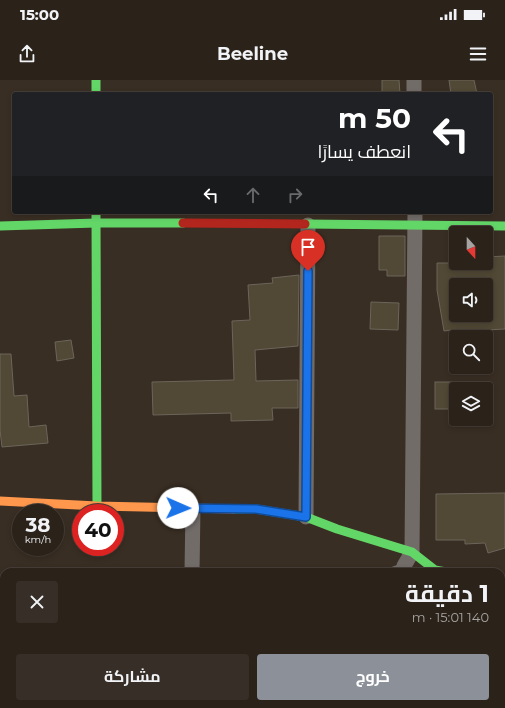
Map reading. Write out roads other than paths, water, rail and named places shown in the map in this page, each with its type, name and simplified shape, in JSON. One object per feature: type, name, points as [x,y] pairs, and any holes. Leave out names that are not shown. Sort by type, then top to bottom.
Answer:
[{"type":"street","points":[[96,80],[96,92]]},
{"type":"street","points":[[414,80],[414,92]]},
{"type":"street","points":[[96,214],[97,504]]},
{"type":"street","points":[[0,226],[96,223],[308,225],[415,218],[505,226]]},
{"type":"street","points":[[404,568],[412,552],[415,218]]},
{"type":"street","points":[[306,517],[308,225]]},
{"type":"street","points":[[0,501],[72,505]]},
{"type":"street","points":[[124,507],[256,509],[306,517],[337,529],[412,552],[432,568]]},
{"type":"street","points":[[192,568],[193,508]]}]
